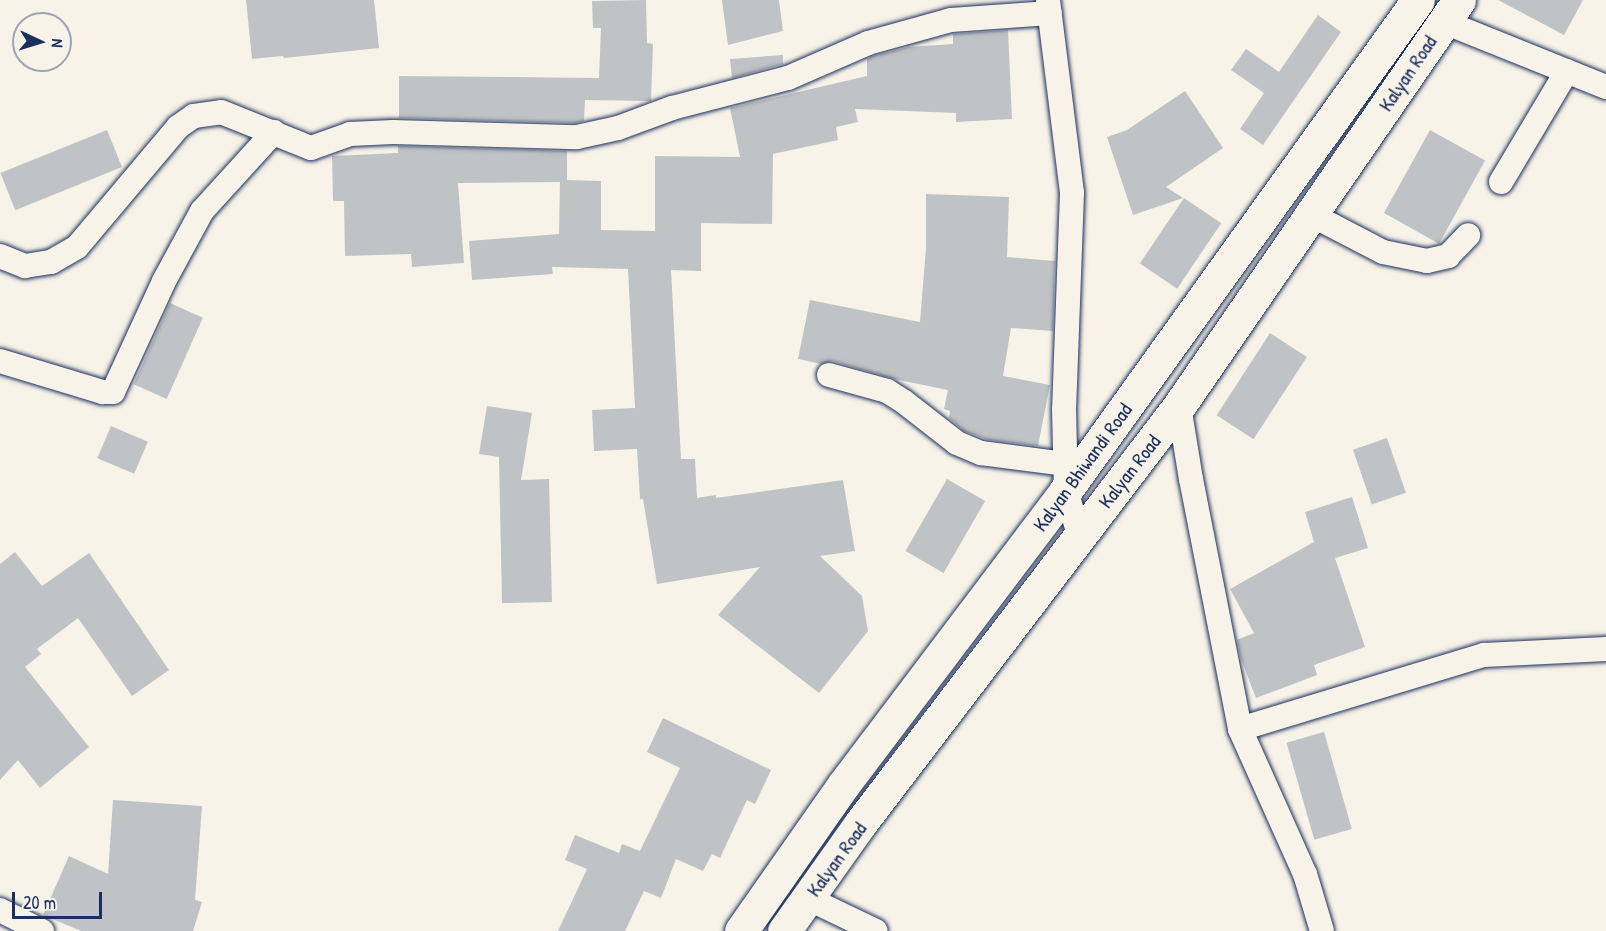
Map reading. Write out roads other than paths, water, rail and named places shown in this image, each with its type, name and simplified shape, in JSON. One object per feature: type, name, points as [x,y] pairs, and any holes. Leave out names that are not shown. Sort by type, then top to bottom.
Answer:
[{"type":"highway","name":"Kalyan Bhiwandi Road","points":[[741,931],[844,784],[1066,477],[1440,7]]},
{"type":"highway","name":"Kalyan Road","points":[[784,931],[860,824],[1179,406],[1310,214],[1440,7]]},
{"type":"street","points":[[0,256],[25,266],[51,262],[77,247],[178,127],[194,116],[221,112],[311,148],[350,134],[577,138],[618,128],[672,108],[788,78],[868,43],[951,20],[1049,7],[1072,193],[1064,410],[1066,477],[1079,535]]},
{"type":"street","points":[[1440,7],[1567,71],[1606,87]]},
{"type":"street","points":[[1502,182],[1567,71]]},
{"type":"street","points":[[0,361],[103,392],[113,392],[164,281],[202,211],[274,132]]},
{"type":"street","points":[[1310,214],[1383,252],[1427,261],[1448,256],[1468,235]]},
{"type":"street","points":[[829,375],[887,391],[957,443],[981,453],[1066,477]]},
{"type":"street","points":[[1179,406],[1240,729],[1305,873],[1322,931]]},
{"type":"street","points":[[1240,729],[1484,655],[1606,649]]},
{"type":"street","points":[[807,898],[876,931]]},
{"type":"street","points":[[0,910],[42,931]]}]
